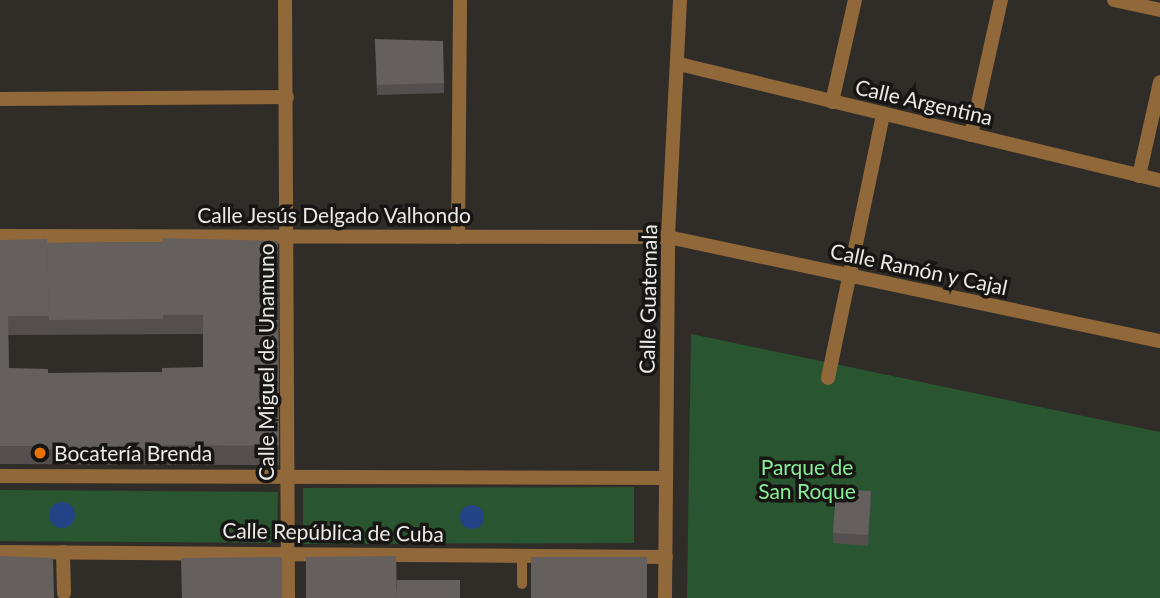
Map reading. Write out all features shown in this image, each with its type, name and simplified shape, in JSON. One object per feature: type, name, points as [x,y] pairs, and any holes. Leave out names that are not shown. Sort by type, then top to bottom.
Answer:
[{"type":"street","name":"Calle Miguel de Unamuno","points":[[285,0],[288,598]]},
{"type":"street","points":[[458,237],[460,0]]},
{"type":"street","name":"Calle Guatemala","points":[[665,598],[668,237],[679,64],[680,0]]},
{"type":"street","points":[[832,102],[855,0]]},
{"type":"street","points":[[971,135],[1001,0]]},
{"type":"street","points":[[1114,0],[1160,10]]},
{"type":"street","name":"Calle Argentina","points":[[679,64],[1160,180]]},
{"type":"street","points":[[1139,176],[1160,82]]},
{"type":"street","points":[[0,99],[287,97]]},
{"type":"street","points":[[828,378],[883,114]]},
{"type":"street","name":"Calle Jesús Delgado Valhondo","points":[[0,236],[668,237]]},
{"type":"street","name":"Calle Ramón y Cajal","points":[[668,237],[1160,341]]},
{"type":"street","points":[[0,476],[286,479],[666,478]]},
{"type":"street","name":"Calle República de Cuba","points":[[0,552],[666,557]]},
{"type":"street","points":[[63,552],[64,593]]},
{"type":"lane","points":[[522,555],[522,584]]},
{"type":"green space","name":"Parque de San Roque","points":[[691,334],[1160,432],[1160,598],[687,598]]},
{"type":"green space","points":[[634,487],[634,543],[303,544],[303,488]]},
{"type":"green space","points":[[0,490],[278,492],[277,543],[0,541]]},
{"type":"water","points":[[62,502],[71,506],[75,515],[71,524],[62,528],[53,524],[49,515],[53,506]]},
{"type":"water","points":[[472,505],[481,508],[484,517],[481,526],[472,529],[463,526],[460,517],[463,508]]},
{"type":"building","points":[[375,39],[443,41],[444,83],[377,85]]},
{"type":"building","points":[[163,238],[278,241],[279,446],[162,445],[162,368],[203,367],[203,315],[163,315]]},
{"type":"building","points":[[47,239],[49,316],[8,316],[9,368],[48,369],[48,446],[0,446],[0,240]]},
{"type":"building","points":[[163,242],[163,319],[49,320],[47,243]]},
{"type":"building","points":[[162,372],[162,449],[48,450],[48,373]]},
{"type":"building","points":[[836,489],[871,491],[868,535],[833,533]]},
{"type":"building","points":[[0,556],[53,558],[54,598],[0,598]]},
{"type":"building","points":[[396,556],[397,598],[306,598],[306,557]]},
{"type":"building","points":[[282,557],[282,598],[182,598],[181,558]]},
{"type":"building","points":[[531,557],[647,557],[647,598],[531,598]]},
{"type":"building","points":[[397,580],[460,580],[460,598],[397,598]]},
{"type":"place","name":"Bocatería Brenda","points":[[40,453]]}]
